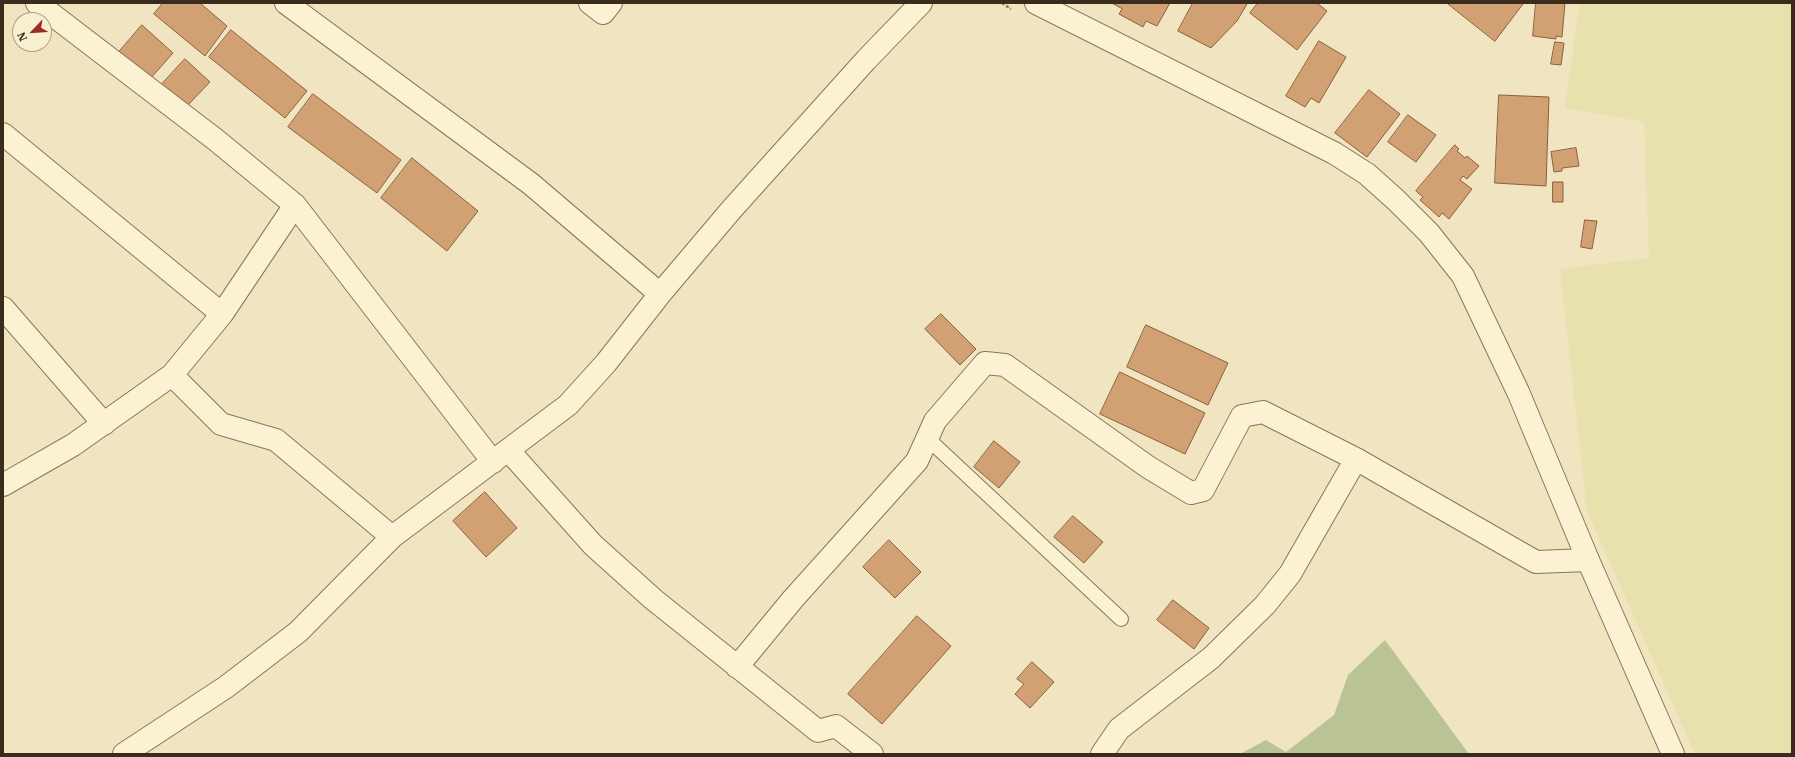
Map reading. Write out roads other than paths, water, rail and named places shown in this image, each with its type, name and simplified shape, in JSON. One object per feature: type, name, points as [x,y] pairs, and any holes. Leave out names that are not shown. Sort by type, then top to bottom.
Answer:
[{"type":"street","points":[[37,3],[216,140],[295,205],[501,456],[593,545],[653,600],[818,731],[836,726],[872,754]]},
{"type":"street","points":[[286,3],[531,184],[660,294]]},
{"type":"street","points":[[590,3],[603,13],[611,3]]},
{"type":"street","points":[[124,754],[226,687],[298,632],[392,537],[568,405],[606,363],[660,294],[732,209],[866,60],[921,3]]},
{"type":"street","points":[[1036,3],[1334,153],[1367,174],[1396,200],[1429,234],[1463,276],[1519,394],[1588,560],[1673,754]]},
{"type":"street","points":[[3,134],[222,314]]},
{"type":"street","points":[[3,485],[73,445],[172,375],[222,314],[295,205]]},
{"type":"street","points":[[3,308],[104,424]]},
{"type":"street","points":[[737,667],[793,600],[917,461],[935,421],[985,362],[1005,365],[1148,467],[1191,493],[1203,490],[1242,416],[1263,412],[1356,459],[1536,562],[1588,560]]},
{"type":"street","points":[[172,375],[221,424],[276,440],[392,537]]},
{"type":"street","points":[[1102,754],[1119,730],[1211,658],[1265,605],[1290,574],[1356,459]]},
{"type":"lane","points":[[927,438],[1121,619]]}]
